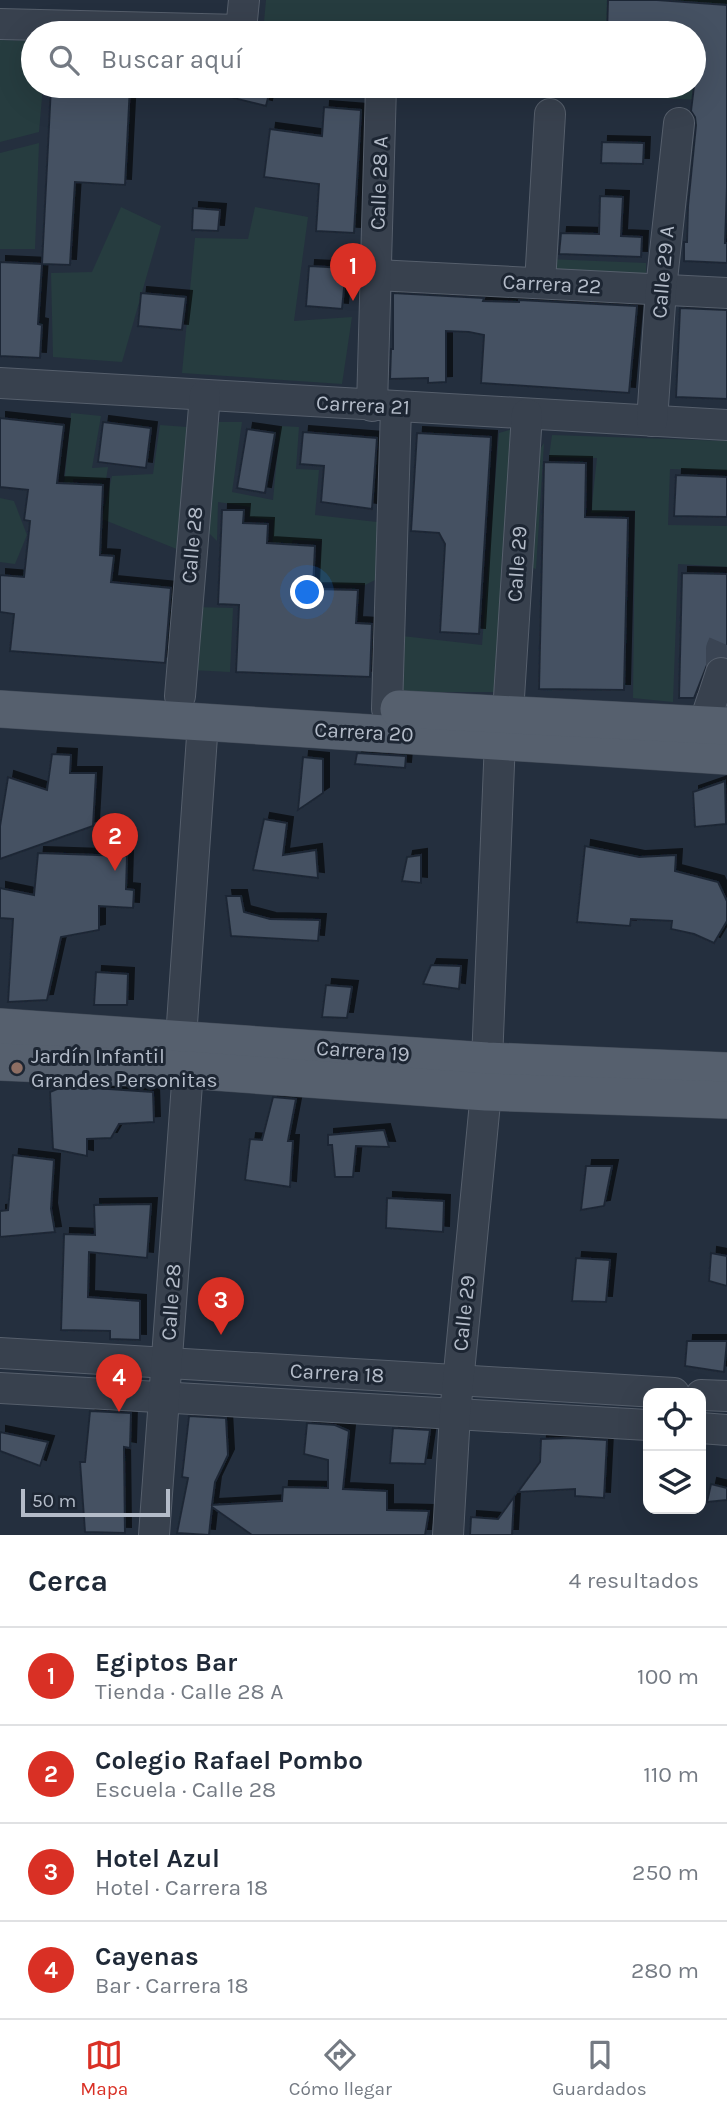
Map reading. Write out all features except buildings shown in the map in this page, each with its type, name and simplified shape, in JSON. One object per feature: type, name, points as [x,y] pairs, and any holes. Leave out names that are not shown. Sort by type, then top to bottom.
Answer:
[{"type":"main road","name":"Carrera 20","points":[[0,684],[191,709],[504,727],[716,725]]},
{"type":"main road","name":"Carrera 20","points":[[0,709],[387,709],[727,756]]},
{"type":"main road","name":"Carrera 19","points":[[0,1027],[184,1054],[487,1077],[727,1100]]},
{"type":"main road","name":"Carrera 19","points":[[0,1062],[184,1054]]},
{"type":"main road","name":"Carrera 19","points":[[487,1077],[727,1071]]},
{"type":"street","points":[[242,21],[244,0]]},
{"type":"street","points":[[0,24],[21,25]]},
{"type":"street","name":"Calle 28 A","points":[[381,98],[376,275],[384,406],[387,709]]},
{"type":"street","points":[[540,283],[550,114]]},
{"type":"street","name":"Calle 29 A","points":[[652,421],[660,289],[679,123]]},
{"type":"street","name":"Carrera 22","points":[[376,275],[727,293]]},
{"type":"street","name":"Carrera 21","points":[[0,383],[727,425]]},
{"type":"street","name":"Calle 28","points":[[154,1535],[184,1054],[191,709],[205,394]]},
{"type":"street","name":"Calle 29","points":[[448,1535],[455,1413],[487,1077],[504,727],[527,414]]},
{"type":"street","points":[[716,725],[720,673],[727,685]]},
{"type":"street","name":"Carrera 18","points":[[0,1353],[643,1391]]},
{"type":"street","name":"Carrera 18","points":[[0,1388],[643,1425]]},
{"type":"street","points":[[706,1395],[727,1396]]},
{"type":"street","points":[[706,1428],[727,1430]]},
{"type":"green space","points":[[266,0],[727,0],[727,101],[657,98],[706,98],[706,21],[264,21]]},
{"type":"green space","points":[[0,40],[21,41],[21,98],[42,98],[39,132],[0,142]]},
{"type":"green space","points":[[39,143],[35,249],[0,249],[0,153]]},
{"type":"green space","points":[[121,207],[161,226],[122,362],[53,357],[51,273],[92,272]]},
{"type":"green space","points":[[255,207],[308,217],[294,321],[352,317],[342,384],[182,373],[195,238],[248,239]]},
{"type":"green space","points":[[547,259],[646,263],[646,273],[545,276]]},
{"type":"green space","points":[[71,413],[101,416],[92,468],[108,467],[106,480],[73,479],[76,536],[60,528]]},
{"type":"green space","points":[[205,422],[242,422],[232,492],[273,500],[280,426],[299,427],[296,469],[319,470],[315,515],[386,523],[383,576],[365,585],[318,584],[322,541],[293,540],[290,579],[270,579],[274,520],[249,517],[250,507],[218,502],[217,541],[198,522]]},
{"type":"green space","points":[[160,425],[201,428],[184,552],[102,519],[112,476],[153,474]]},
{"type":"green space","points":[[519,427],[497,692],[403,692],[402,636],[482,645],[499,433]]},
{"type":"green space","points":[[552,435],[727,441],[727,471],[670,469],[668,525],[727,526],[727,567],[678,564],[673,702],[633,698],[635,510],[591,513],[597,458],[549,457]]},
{"type":"green space","points":[[544,443],[536,569],[523,565],[530,464]]},
{"type":"green space","points":[[0,498],[14,501],[27,535],[15,564],[0,562]]},
{"type":"green space","points":[[194,607],[233,608],[230,672],[191,670]]},
{"type":"tunnel","points":[[721,673],[721,649],[727,635]]},
{"type":"place","name":"Egiptos Bar","points":[[353,301]]},
{"type":"place","name":"Colegio Rafael Pombo","points":[[115,871]]},
{"type":"place","name":"Jardín Infantil Grandes Personitas","points":[[17,1068]]},
{"type":"place","name":"Hotel Azul","points":[[221,1335]]},
{"type":"place","name":"Cayenas","points":[[119,1412]]}]
